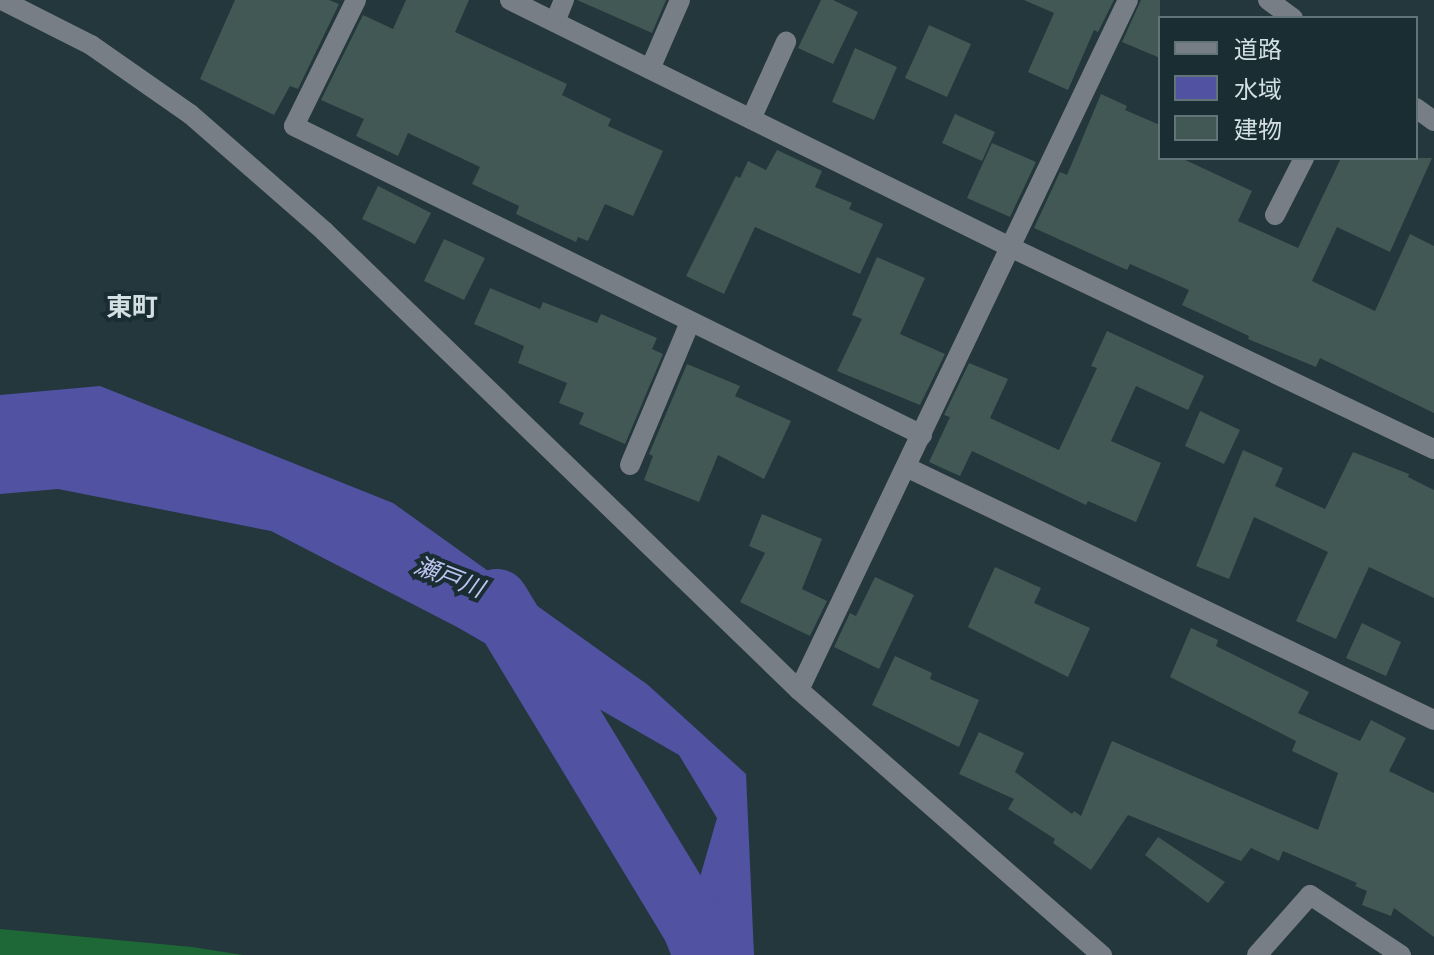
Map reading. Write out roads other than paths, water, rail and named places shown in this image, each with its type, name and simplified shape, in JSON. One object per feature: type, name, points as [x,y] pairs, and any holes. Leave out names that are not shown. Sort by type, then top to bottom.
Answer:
[{"type":"street","points":[[356,0],[294,126],[922,435]]},
{"type":"street","points":[[510,0],[1012,248],[1434,449]]},
{"type":"street","points":[[555,22],[564,0]]},
{"type":"street","points":[[650,69],[680,0]]},
{"type":"street","points":[[799,690],[1128,0]]},
{"type":"street","points":[[1268,0],[1290,16]]},
{"type":"street","points":[[13,3],[91,45],[190,114],[324,231],[799,690],[1102,955]]},
{"type":"street","points":[[751,119],[786,42]]},
{"type":"street","points":[[1275,215],[1303,160]]},
{"type":"street","points":[[630,465],[690,322]]},
{"type":"street","points":[[906,467],[1434,720]]},
{"type":"street","points":[[1257,955],[1310,895],[1401,955]]},
{"type":"water","points":[[100,386],[393,503],[648,685],[746,774],[754,955],[671,955],[614,811],[694,898],[717,818],[679,755],[457,627],[271,531],[58,489],[0,494],[0,395]]},
{"type":"waterway","name":"瀬戸川","points":[[497,601],[711,955]]},
{"type":"district","name":"東町","points":[[132,308]]}]
